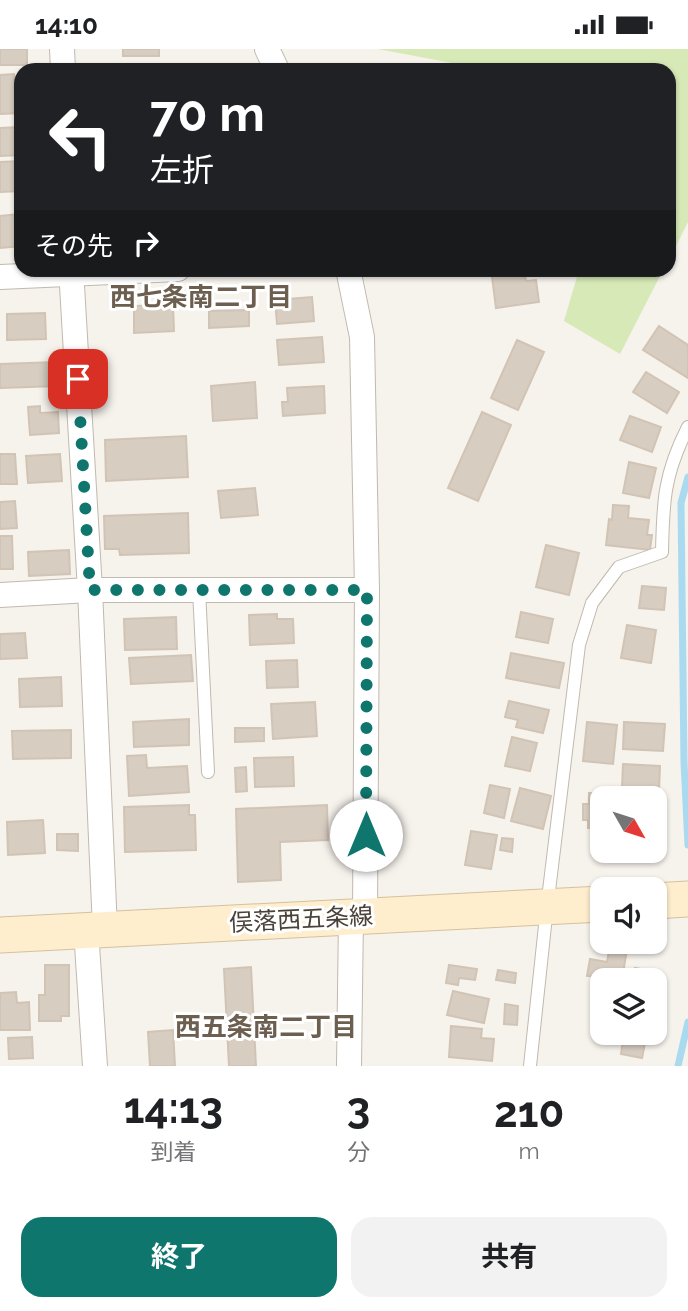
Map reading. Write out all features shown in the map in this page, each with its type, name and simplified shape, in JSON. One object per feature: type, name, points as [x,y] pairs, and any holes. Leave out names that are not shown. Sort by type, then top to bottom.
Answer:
[{"type":"main road","name":"俣落西五条線","points":[[0,935],[590,905]]},
{"type":"street","points":[[71,277],[90,590],[96,930],[95,1066]]},
{"type":"street","points":[[349,1066],[358,916],[367,590],[362,337],[350,277]]},
{"type":"street","points":[[0,595],[90,590],[367,590]]},
{"type":"lane","points":[[530,1066],[579,645],[592,603],[619,567],[662,552],[663,497],[673,455],[688,427]]},
{"type":"lane","points":[[199,590],[208,772]]},
{"type":"green space","points":[[378,49],[688,49],[688,222],[676,246],[676,63],[452,63]]},
{"type":"green space","points":[[577,277],[659,277],[620,354],[564,321]]},
{"type":"building","points":[[0,49],[27,49],[27,63],[0,65]]},
{"type":"building","points":[[123,49],[159,49],[159,56],[123,56]]},
{"type":"building","points":[[14,74],[14,113],[0,114],[0,75]]},
{"type":"building","points":[[14,127],[14,155],[0,156],[0,128]]},
{"type":"building","points":[[14,161],[14,191],[0,192],[0,162]]},
{"type":"building","points":[[14,215],[14,247],[0,248],[0,216]]},
{"type":"building","points":[[492,277],[525,277],[526,281],[536,280],[539,302],[496,308]]},
{"type":"building","points":[[312,297],[314,321],[277,324],[275,300]]},
{"type":"building","points":[[173,305],[174,331],[134,333],[134,306]]},
{"type":"building","points":[[249,310],[249,326],[209,328],[209,311]]},
{"type":"building","points":[[45,313],[46,339],[7,340],[7,314]]},
{"type":"building","points":[[659,326],[688,345],[688,378],[643,350]]},
{"type":"building","points":[[322,337],[324,362],[279,365],[277,340]]},
{"type":"building","points":[[517,340],[544,352],[518,410],[491,398]]},
{"type":"building","points":[[57,362],[58,386],[0,388],[0,364]]},
{"type":"building","points":[[646,372],[679,392],[667,413],[633,392]]},
{"type":"building","points":[[255,382],[257,418],[213,421],[211,386]]},
{"type":"building","points":[[324,386],[325,413],[283,416],[282,402],[288,402],[287,388]]},
{"type":"building","points":[[40,406],[40,413],[58,412],[59,433],[30,435],[28,407]]},
{"type":"building","points":[[482,412],[511,425],[478,501],[448,488]]},
{"type":"building","points":[[630,416],[661,427],[652,452],[620,440]]},
{"type":"building","points":[[186,436],[188,477],[106,481],[105,440]]},
{"type":"building","points":[[0,454],[15,454],[17,484],[0,484]]},
{"type":"building","points":[[60,454],[62,481],[28,483],[26,456]]},
{"type":"building","points":[[629,462],[656,468],[649,498],[623,493]]},
{"type":"building","points":[[255,488],[258,515],[221,518],[218,491]]},
{"type":"building","points":[[15,501],[17,528],[0,529],[0,502]]},
{"type":"building","points":[[613,505],[629,506],[628,518],[649,520],[647,535],[652,535],[650,550],[606,545]]},
{"type":"building","points":[[188,513],[189,553],[120,555],[119,549],[105,549],[104,516]]},
{"type":"building","points":[[0,536],[12,536],[13,569],[0,569]]},
{"type":"building","points":[[546,545],[579,553],[569,595],[536,587]]},
{"type":"building","points":[[69,550],[70,574],[29,576],[28,552]]},
{"type":"building","points":[[642,586],[666,588],[664,610],[639,608]]},
{"type":"building","points":[[521,612],[553,619],[548,643],[516,637]]},
{"type":"building","points":[[277,614],[277,619],[293,619],[294,643],[250,645],[249,615]]},
{"type":"building","points":[[176,617],[177,649],[125,650],[124,619]]},
{"type":"building","points":[[627,625],[656,630],[651,663],[621,658]]},
{"type":"building","points":[[25,633],[27,658],[0,659],[0,634]]},
{"type":"building","points":[[511,653],[564,663],[559,688],[506,678]]},
{"type":"building","points":[[191,655],[193,681],[131,684],[129,658]]},
{"type":"building","points":[[297,660],[298,687],[267,688],[266,661]]},
{"type":"building","points":[[61,677],[62,706],[20,707],[19,679]]},
{"type":"building","points":[[509,701],[549,710],[543,733],[516,727],[518,720],[505,717]]},
{"type":"building","points":[[315,702],[317,736],[273,739],[271,704]]},
{"type":"building","points":[[189,719],[189,745],[134,747],[133,722]]},
{"type":"building","points":[[587,722],[617,725],[613,764],[583,761]]},
{"type":"building","points":[[624,722],[665,724],[663,751],[623,749]]},
{"type":"building","points":[[235,728],[264,728],[264,741],[235,742]]},
{"type":"building","points":[[71,730],[71,758],[13,759],[12,731]]},
{"type":"building","points":[[512,737],[537,743],[530,771],[505,766]]},
{"type":"building","points":[[146,755],[147,768],[187,766],[189,792],[129,796],[127,756]]},
{"type":"building","points":[[293,757],[294,786],[255,787],[254,758]]},
{"type":"building","points":[[623,764],[660,766],[659,786],[622,786]]},
{"type":"building","points":[[246,767],[247,791],[236,792],[235,768]]},
{"type":"building","points":[[490,785],[510,789],[504,818],[484,813]]},
{"type":"building","points":[[520,788],[551,796],[543,829],[511,821]]},
{"type":"building","points":[[590,793],[588,828],[588,820],[583,820],[583,804],[589,804]]},
{"type":"building","points":[[189,805],[189,815],[195,815],[196,850],[125,852],[124,807]]},
{"type":"building","points":[[327,805],[328,840],[280,842],[281,880],[238,882],[236,809]]},
{"type":"building","points":[[43,820],[45,853],[8,855],[7,822]]},
{"type":"building","points":[[471,831],[497,835],[491,869],[465,865]]},
{"type":"building","points":[[57,834],[78,834],[78,851],[57,850]]},
{"type":"building","points":[[502,838],[513,839],[512,852],[500,850]]},
{"type":"building","points":[[608,954],[626,954],[624,968],[590,968],[590,976],[587,976],[590,959],[607,962]]},
{"type":"building","points":[[45,965],[69,965],[69,1016],[61,1016],[61,1021],[39,1021],[39,995],[45,995]]},
{"type":"building","points":[[449,965],[477,969],[475,980],[459,978],[458,985],[446,983]]},
{"type":"building","points":[[251,967],[256,1066],[229,1066],[224,969]]},
{"type":"building","points":[[498,970],[516,973],[515,983],[496,980]]},
{"type":"building","points":[[453,991],[489,999],[484,1023],[447,1015]]},
{"type":"building","points":[[16,992],[17,1003],[29,1002],[30,1030],[0,1030],[0,993]]},
{"type":"building","points":[[505,1004],[518,1006],[517,1025],[504,1024]]},
{"type":"building","points":[[451,1026],[482,1029],[481,1038],[494,1039],[492,1061],[449,1057]]},
{"type":"building","points":[[173,1030],[175,1066],[150,1066],[148,1032]]},
{"type":"building","points":[[32,1037],[33,1058],[9,1059],[8,1038]]},
{"type":"building","points":[[622,1045],[645,1045],[642,1058],[621,1054]]},
{"type":"waterway","points":[[688,477],[681,503],[684,762],[688,845]]},
{"type":"waterway","points":[[678,1066],[688,1022]]},
{"type":"district","name":"西七条南二丁目","points":[[201,297]]},
{"type":"district","name":"西五条南二丁目","points":[[266,1027]]},
{"type":"route","points":[[78,379],[90,590],[367,590],[366,835]]}]
